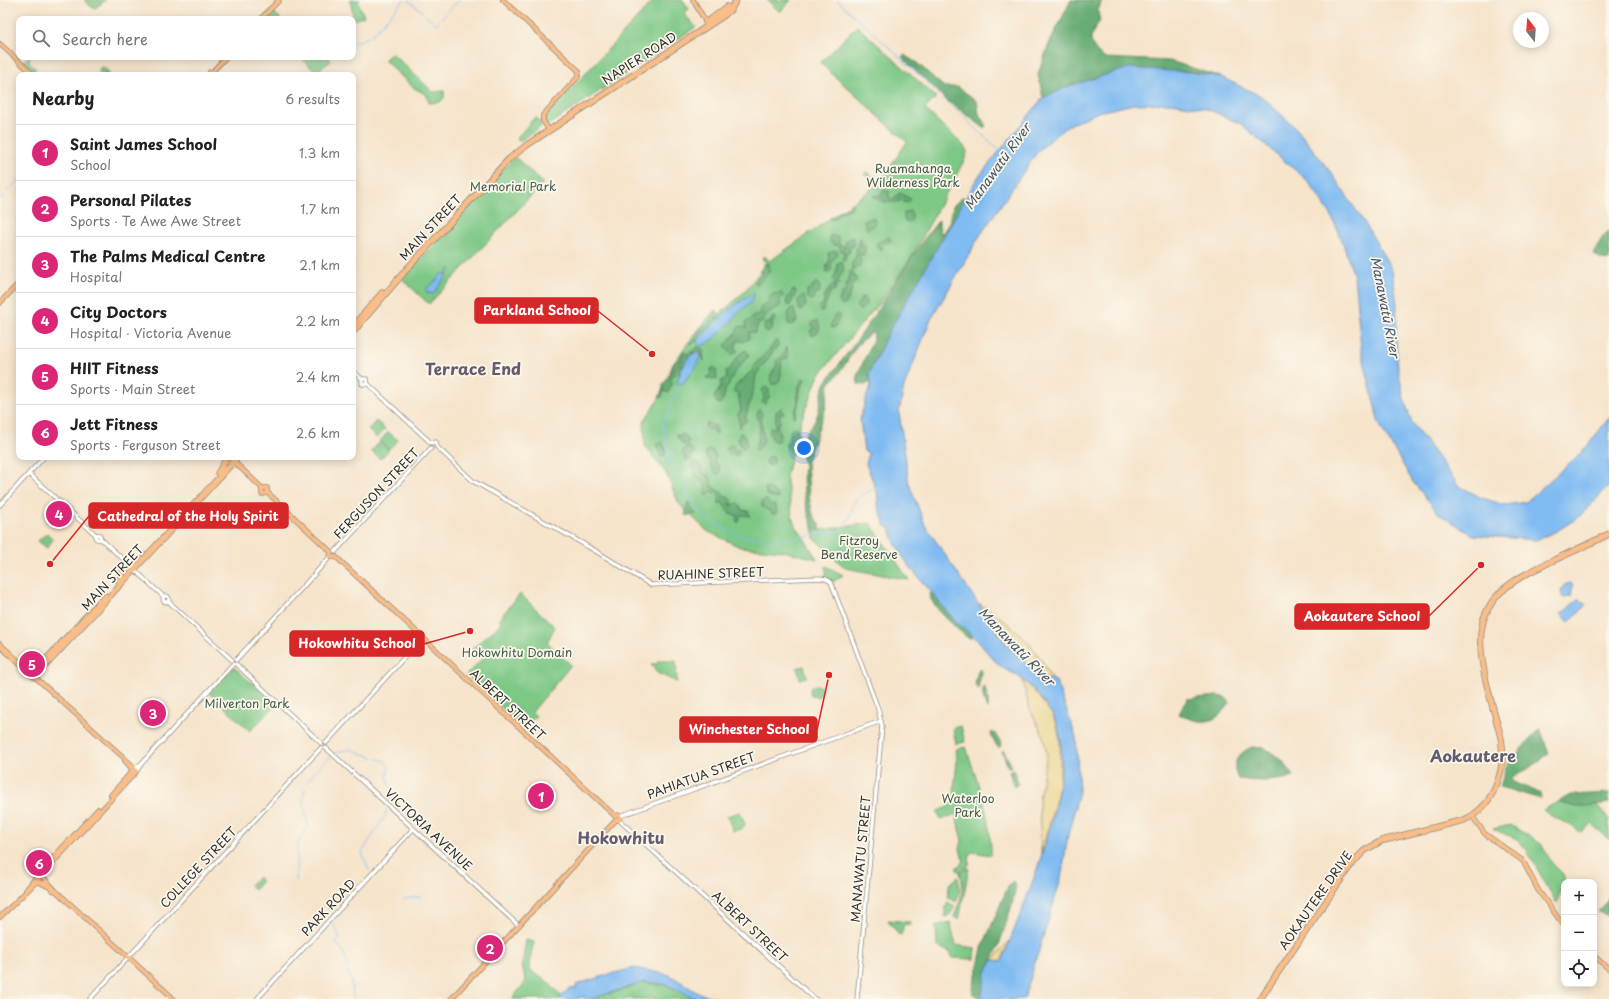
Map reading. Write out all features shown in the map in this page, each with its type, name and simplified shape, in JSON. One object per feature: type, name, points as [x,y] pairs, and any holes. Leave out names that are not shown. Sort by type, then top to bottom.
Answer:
[{"type":"highway","name":"NAPIER ROAD","points":[[708,24],[726,9],[732,0]]},
{"type":"highway","name":"NAPIER ROAD","points":[[548,129],[728,12],[736,0]]},
{"type":"highway","name":"MAIN STREET","points":[[356,322],[395,276],[498,165],[518,147],[548,129]]},
{"type":"highway","name":"MAIN STREET","points":[[356,328],[405,270],[502,166],[548,129]]},
{"type":"highway","name":"MAIN STREET","points":[[33,676],[228,460]]},
{"type":"highway","name":"MAIN STREET","points":[[33,676],[229,460]]},
{"type":"highway","points":[[1472,816],[1483,808],[1488,800],[1499,777],[1503,759],[1501,738],[1481,650],[1482,627],[1487,612],[1496,596],[1514,580],[1609,534]]},
{"type":"highway","points":[[118,581],[126,563]]},
{"type":"highway","points":[[0,645],[33,676]]},
{"type":"highway","name":"AOKAUTERE DRIVE","points":[[1260,999],[1350,866],[1364,851],[1387,839],[1452,824],[1472,816]]},
{"type":"main road","points":[[264,16],[279,0]]},
{"type":"main road","points":[[503,0],[578,69],[579,73],[543,115],[543,120],[548,129]]},
{"type":"main road","points":[[694,0],[708,24]]},
{"type":"main road","points":[[0,45],[27,72]]},
{"type":"main road","points":[[0,45],[16,59]]},
{"type":"main road","points":[[17,60],[31,72]]},
{"type":"main road","points":[[213,72],[223,60]]},
{"type":"main road","points":[[0,303],[16,285]]},
{"type":"main road","name":"ALBERT STREET","points":[[233,460],[262,488],[267,488],[268,493],[333,555],[618,818]]},
{"type":"main road","points":[[33,676],[135,770]]},
{"type":"main road","name":"FERGUSON STREET","points":[[26,890],[34,883],[39,875],[48,868],[135,770]]},
{"type":"main road","name":"FERGUSON STREET","points":[[0,918],[135,770]]},
{"type":"main road","points":[[1472,816],[1485,834],[1522,861],[1538,890],[1561,922]]},
{"type":"main road","points":[[450,999],[618,818]]},
{"type":"main road","points":[[48,868],[48,881]]},
{"type":"main road","points":[[39,875],[48,881],[56,891],[174,999]]},
{"type":"main road","points":[[39,875],[50,887]]},
{"type":"main road","points":[[34,883],[40,882],[56,891]]},
{"type":"main road","points":[[1597,959],[1609,969]]},
{"type":"street","points":[[356,374],[362,379],[367,379],[368,384],[431,443],[436,442],[436,447],[431,448],[431,443]]},
{"type":"street","name":"RUAHINE STREET","points":[[436,447],[473,481],[579,541],[651,586],[819,578],[829,580],[838,600],[881,722]]},
{"type":"street","name":"FERGUSON STREET","points":[[135,770],[431,448]]},
{"type":"street","points":[[0,504],[41,460]]},
{"type":"street","points":[[28,474],[96,535],[96,538],[100,538],[163,596],[168,596],[168,601],[321,743],[326,745]]},
{"type":"street","points":[[321,743],[322,748],[422,638]]},
{"type":"street","name":"PAHIATUA STREET","points":[[618,818],[881,722]]},
{"type":"street","name":"MANAWATU STREET","points":[[857,999],[881,722]]},
{"type":"street","name":"VICTORIA AVENUE","points":[[326,745],[413,829],[518,925]]},
{"type":"street","name":"COLLEGE STREET","points":[[90,999],[322,748]]},
{"type":"street","name":"ALBERT STREET","points":[[618,818],[815,999]]},
{"type":"street","name":"PARK ROAD","points":[[257,999],[413,829]]},
{"type":"green space","points":[[84,0],[106,0],[94,9]]},
{"type":"green space","points":[[350,0],[360,0],[358,2],[364,16],[356,19],[356,16],[353,16]]},
{"type":"green space","points":[[654,0],[683,0],[689,9],[684,14],[696,27],[547,126],[544,118]]},
{"type":"green space","points":[[767,0],[791,0],[780,12]]},
{"type":"green space","points":[[1071,0],[1102,0],[1098,11],[1100,21],[1093,32],[1091,41],[1104,58],[1170,61],[1221,77],[1190,72],[1129,68],[1069,86],[1043,98],[1038,74],[1049,44]]},
{"type":"green space","points":[[271,10],[278,16],[266,16]]},
{"type":"green space","name":"Ruamahanga Wilderness Park","points":[[857,26],[936,97],[925,109],[963,145],[967,151],[966,157],[911,258],[881,301],[819,375],[801,421],[786,475],[793,521],[817,559],[783,551],[740,547],[707,531],[679,504],[666,473],[645,446],[644,421],[658,400],[673,364],[693,336],[715,310],[720,314],[744,292],[767,263],[762,259],[764,256],[770,261],[877,185],[864,174],[867,172],[876,180],[881,180],[907,142],[820,63]]},
{"type":"green space","points":[[392,53],[433,92],[444,91],[444,98],[440,102],[429,103],[427,95],[414,88],[384,60]]},
{"type":"green space","points":[[904,55],[917,63],[944,87],[958,87],[977,101],[979,114],[986,126],[984,128],[945,99],[902,57]]},
{"type":"green space","points":[[25,60],[30,60],[29,63],[36,69],[33,72],[23,62]]},
{"type":"green space","points":[[303,60],[330,60],[331,61],[316,72]]},
{"type":"green space","points":[[102,66],[109,72],[99,72],[98,71]]},
{"type":"green space","points":[[535,117],[539,120],[541,127],[519,142],[516,139]]},
{"type":"green space","name":"Memorial Park","points":[[515,157],[543,183],[429,304],[402,279]]},
{"type":"green space","points":[[884,190],[889,191],[889,198],[894,198],[900,193],[911,199],[908,203],[904,202],[903,199],[892,203],[883,202],[873,196],[880,196]]},
{"type":"green space","points":[[962,197],[966,198],[887,335],[869,374],[871,382],[865,385],[858,384],[857,376],[873,340],[874,333],[869,334],[856,347],[840,372],[829,384],[825,410],[807,461],[809,496],[813,515],[820,525],[820,530],[814,531],[804,496],[804,461],[802,460],[802,448],[805,435],[816,419],[826,382],[863,332],[924,239],[939,220],[939,227],[942,234],[949,223],[953,206]]},
{"type":"green space","points":[[852,203],[852,208],[842,212],[833,220],[830,218]]},
{"type":"green space","points":[[910,211],[912,213],[912,220],[909,223],[904,220],[904,213]]},
{"type":"green space","points":[[874,218],[875,225],[867,230],[864,221]]},
{"type":"green space","points":[[1609,231],[1609,260],[1601,259],[1593,253],[1604,235]]},
{"type":"green space","points":[[831,235],[838,237],[839,242],[837,246],[831,243],[829,238]]},
{"type":"green space","points":[[851,236],[853,236],[854,246],[849,248],[850,252],[846,254],[845,261],[842,259],[845,253],[840,250],[839,245],[841,244],[844,248],[847,239],[851,238]]},
{"type":"green space","points":[[889,237],[891,241],[881,245],[883,249],[878,248],[876,243]]},
{"type":"green space","points":[[859,238],[861,238],[861,245],[863,244],[866,246],[864,255],[858,255],[861,260],[860,266],[854,269],[853,273],[857,280],[851,286],[852,290],[846,304],[842,306],[839,301],[842,293],[846,291],[846,284],[849,283],[847,280],[850,276],[852,263],[855,259]]},
{"type":"green space","points":[[837,250],[838,253],[831,262],[831,271],[828,274],[826,271],[828,267],[826,267],[829,261],[828,253]]},
{"type":"green space","points":[[841,261],[844,269],[838,280],[840,284],[836,285],[835,290],[830,292],[823,311],[821,311],[819,307],[824,303],[823,297],[825,297],[826,292],[829,291],[828,289],[835,282],[833,279],[836,273],[837,264]]},
{"type":"green space","points":[[765,263],[769,264],[769,272],[759,283],[755,284],[757,278],[764,273],[759,272]]},
{"type":"green space","points":[[816,282],[820,287],[820,292],[815,294],[814,299],[810,300],[807,297],[807,290],[812,289],[812,286]]},
{"type":"green space","points":[[793,290],[796,291],[795,298],[792,297],[793,301],[789,306],[786,303],[787,299]]},
{"type":"green space","points":[[781,292],[783,296],[780,300],[780,306],[763,317],[764,321],[762,323],[759,322],[755,333],[749,332],[749,339],[743,342],[738,340],[737,344],[735,344],[737,352],[732,355],[725,345],[730,341],[730,338],[734,337],[737,329],[741,326],[747,328],[745,323],[756,315],[761,314],[760,308],[769,301],[768,297]]},
{"type":"green space","points":[[804,296],[806,305],[801,311],[799,309],[798,300]]},
{"type":"green space","points":[[862,297],[866,299],[867,304],[860,311],[856,306]]},
{"type":"green space","points":[[791,308],[794,309],[797,321],[791,325],[788,324],[788,314]]},
{"type":"green space","points":[[839,314],[840,316],[835,327],[832,328],[831,325],[834,316]]},
{"type":"green space","points":[[716,316],[721,319],[717,326],[698,341],[692,344],[690,343],[696,339],[694,337],[704,325],[707,325]]},
{"type":"green space","points":[[774,316],[776,319],[773,321],[772,329],[768,333],[765,332],[764,325],[766,323],[770,324],[770,321]]},
{"type":"green space","points":[[814,321],[818,321],[819,328],[818,332],[812,336],[810,331],[813,329],[812,324]]},
{"type":"green space","points":[[776,340],[778,345],[756,375],[746,416],[746,422],[741,424],[740,428],[738,413],[741,411],[738,393],[734,393],[735,388],[737,384],[745,379],[745,377],[753,370],[754,365],[770,349]]},
{"type":"green space","points":[[697,347],[703,349],[704,361],[700,351],[688,355],[687,361],[683,365],[679,375],[678,370],[685,354],[695,350]]},
{"type":"green space","points":[[787,347],[788,358],[782,360],[779,382],[777,384],[773,384],[770,377],[777,364],[776,361],[784,354],[785,348]]},
{"type":"green space","points":[[746,350],[749,355],[732,377],[720,404],[717,403],[714,397],[721,387],[721,381],[727,378],[726,371],[732,366],[740,354]]},
{"type":"green space","points":[[682,351],[685,351],[675,371],[676,374],[671,379],[673,384],[668,393],[664,391],[661,398],[659,397],[664,389],[662,385],[670,377],[670,372],[673,370],[673,365],[681,356]]},
{"type":"green space","points":[[713,367],[716,369],[717,379],[706,378],[710,376],[711,369]]},
{"type":"green space","points":[[802,379],[805,379],[799,393],[800,395],[795,417],[793,417],[798,403],[797,391]]},
{"type":"green space","points":[[765,387],[769,390],[769,397],[765,404],[762,402],[764,398],[762,390]]},
{"type":"green space","points":[[782,407],[784,414],[780,413],[780,423],[777,424],[780,436],[778,441],[773,441],[769,431],[770,428],[775,428],[776,412]]},
{"type":"green space","points":[[759,409],[762,412],[761,417],[764,441],[759,449],[756,450],[760,427],[757,415]]},
{"type":"green space","points":[[376,421],[385,429],[377,438],[368,430]]},
{"type":"green space","points":[[708,422],[712,426],[715,425],[717,433],[715,435],[712,430],[705,427]]},
{"type":"green space","points":[[795,427],[800,435],[799,442],[792,445],[793,453],[788,449],[786,444],[790,442],[789,436],[791,430]]},
{"type":"green space","points":[[388,432],[398,440],[389,449],[380,441]]},
{"type":"green space","points":[[740,433],[744,435],[747,441],[746,448],[743,449],[738,440]]},
{"type":"green space","points":[[684,434],[689,441],[683,445],[676,435],[681,436]]},
{"type":"green space","points":[[380,442],[389,450],[380,459],[371,451]]},
{"type":"green space","points":[[662,442],[665,447],[666,454],[661,457],[656,445]]},
{"type":"green space","points":[[733,444],[733,450],[740,450],[738,455],[729,455],[726,448]]},
{"type":"green space","points":[[688,445],[695,452],[692,454],[691,460],[686,460],[682,452]]},
{"type":"green space","points":[[712,450],[716,456],[714,461],[719,466],[720,474],[717,474],[711,468],[710,460],[706,457],[706,452]]},
{"type":"green space","points":[[770,456],[775,461],[770,466],[765,461]]},
{"type":"green space","points":[[693,461],[700,464],[704,475],[707,474],[711,478],[711,485],[718,491],[722,492],[724,498],[726,496],[733,501],[732,505],[729,503],[730,506],[738,503],[742,510],[748,511],[750,516],[741,515],[738,523],[736,520],[738,516],[729,513],[722,502],[719,505],[719,495],[712,491],[708,496],[705,495],[705,485],[697,478],[691,467]]},
{"type":"green space","points":[[765,488],[769,488],[777,494],[778,499],[767,495]]},
{"type":"green space","points":[[766,499],[770,504],[776,505],[777,514],[773,514],[762,507],[762,502]]},
{"type":"green space","points":[[688,502],[696,515],[691,513],[688,516],[685,515]]},
{"type":"green space","name":"Fitzroy Bend Reserve","points":[[870,523],[909,580],[845,568],[814,538],[814,531]]},
{"type":"green space","points":[[47,533],[53,539],[47,548],[38,541]]},
{"type":"green space","points":[[826,566],[843,575],[833,582],[826,577]]},
{"type":"green space","points":[[932,593],[957,622],[972,635],[972,638],[968,638],[940,611],[931,599],[929,594]]},
{"type":"green space","name":"Hokowhitu Domain","points":[[520,594],[555,627],[547,642],[571,665],[532,712],[536,716],[525,727],[466,675],[482,659],[472,649],[502,623],[499,619]]},
{"type":"green space","points":[[658,661],[676,661],[677,682],[657,673],[651,664],[657,664]]},
{"type":"green space","points":[[804,666],[807,677],[800,679],[797,668]]},
{"type":"green space","name":"Milverton Park","points":[[234,667],[276,705],[250,731],[209,693]]},
{"type":"green space","points":[[980,668],[982,669],[978,689],[975,684],[978,670]]},
{"type":"green space","points":[[818,685],[821,686],[821,696],[814,697],[811,696],[810,689],[811,686]]},
{"type":"green space","points":[[984,685],[988,698],[987,709],[983,697]]},
{"type":"green space","points":[[1217,696],[1225,697],[1230,703],[1219,716],[1213,719],[1207,721],[1194,720],[1179,714],[1187,699]]},
{"type":"green space","points":[[961,726],[965,742],[956,744],[953,728]]},
{"type":"green space","points":[[1540,728],[1549,753],[1525,771],[1512,777],[1515,783],[1540,793],[1541,799],[1500,787],[1506,766]]},
{"type":"green space","points":[[994,732],[1002,744],[999,748],[992,737],[991,733]]},
{"type":"green space","name":"Waterloo Park","points":[[966,747],[986,814],[991,841],[991,855],[972,852],[970,854],[969,865],[959,872],[956,868],[964,862],[960,849],[962,841],[956,814],[941,820],[937,811],[946,808],[953,802],[957,760],[956,749]]},
{"type":"green space","points":[[1252,747],[1265,748],[1282,760],[1294,776],[1273,781],[1238,779],[1235,764],[1243,752]]},
{"type":"green space","points":[[1002,751],[1004,751],[1012,767],[1008,767]]},
{"type":"green space","points":[[1013,770],[1015,771],[1018,784],[1014,787],[1009,772]]},
{"type":"green space","points":[[1609,793],[1609,803],[1577,807],[1558,802],[1570,795]]},
{"type":"green space","points":[[1558,802],[1577,807],[1596,804],[1609,819],[1609,840],[1592,824],[1580,832],[1543,810]]},
{"type":"green space","points":[[740,812],[745,824],[743,828],[733,831],[727,816]]},
{"type":"green space","points":[[1511,825],[1541,844],[1552,863],[1563,874],[1565,879],[1561,879],[1561,889],[1557,904],[1526,849],[1517,839],[1493,829]]},
{"type":"green space","points":[[969,868],[959,920],[954,917],[960,901],[962,890],[962,879],[960,873]]},
{"type":"green space","points":[[258,877],[262,881],[254,890],[250,886]]},
{"type":"green space","points":[[958,877],[960,890],[956,902],[948,897],[949,885]]},
{"type":"green space","points":[[1014,881],[1016,886],[1012,905],[998,948],[986,972],[981,999],[972,993],[982,948],[1009,884]]},
{"type":"green space","points":[[1609,897],[1609,916],[1598,912]]},
{"type":"green space","points":[[947,902],[955,906],[949,916],[945,917],[945,907],[947,907]]},
{"type":"green space","points":[[888,920],[910,922],[910,925],[904,924],[901,935],[898,934]]},
{"type":"green space","points":[[950,922],[956,945],[975,948],[974,959],[952,958],[951,953],[937,946],[936,926]]},
{"type":"green space","points":[[526,940],[534,942],[529,963],[531,971],[548,982],[561,996],[558,999],[512,999],[526,981],[522,966]]},
{"type":"green space","points":[[641,982],[667,985],[696,999],[590,999],[629,988]]},
{"type":"sand","points":[[979,603],[1002,619],[1022,636],[1039,656],[1052,680],[1041,675],[1030,667],[1010,648]]},
{"type":"sand","points":[[1023,680],[1030,686],[1052,714],[1057,726],[1060,742],[1060,784],[1041,854],[1039,798],[1047,754],[1043,735],[1029,707]]},
{"type":"sand","points":[[1009,941],[1002,961],[993,960]]},
{"type":"water","name":"Manawatū River","points":[[1129,68],[1190,72],[1221,77],[1261,96],[1297,129],[1332,174],[1366,225],[1392,270],[1397,304],[1396,340],[1398,369],[1404,399],[1412,423],[1459,486],[1482,498],[1505,505],[1526,502],[1584,450],[1609,418],[1609,486],[1579,517],[1557,531],[1536,540],[1473,535],[1439,514],[1413,482],[1379,424],[1361,348],[1354,276],[1341,238],[1330,213],[1308,181],[1241,124],[1205,108],[1171,103],[1134,104],[1098,112],[1067,126],[1038,151],[979,237],[930,321],[904,387],[899,412],[909,484],[925,525],[1004,642],[1024,661],[1046,678],[1056,681],[1076,737],[1079,791],[1068,835],[1061,879],[1024,999],[981,999],[986,972],[993,960],[1002,961],[1036,872],[1047,837],[1056,801],[1061,768],[1060,738],[1052,714],[1035,692],[1026,682],[1015,674],[1005,670],[973,636],[956,622],[899,551],[891,529],[885,525],[878,505],[877,491],[866,464],[869,453],[864,451],[860,419],[871,386],[869,374],[887,335],[976,180],[1043,98],[1069,86]]},
{"type":"water","points":[[449,269],[451,269],[433,294],[426,292],[427,288],[436,281],[441,274],[446,274]]},
{"type":"water","points":[[754,293],[752,302],[745,307],[713,340],[699,346],[697,341],[712,326],[738,303]]},
{"type":"water","points":[[697,352],[701,354],[696,367],[683,383],[678,384],[677,381],[684,364],[693,354]]},
{"type":"water","points":[[1570,583],[1573,585],[1571,596],[1565,598],[1562,597],[1561,590],[1564,585]]},
{"type":"water","points":[[1579,599],[1586,605],[1569,622],[1561,614]]},
{"type":"water","points":[[635,968],[670,975],[698,993],[719,999],[696,999],[667,985],[646,982],[590,999],[579,997],[578,999],[558,999],[569,989],[577,988],[576,985],[578,984]]},
{"type":"waterway","points":[[356,42],[371,36],[404,0]]},
{"type":"waterway","points":[[408,0],[423,12]]},
{"type":"waterway","points":[[426,16],[436,24],[459,0]]},
{"type":"waterway","points":[[837,0],[938,92]]},
{"type":"waterway","name":"Manawatū River","points":[[941,96],[999,150]]},
{"type":"waterway","points":[[8,191],[16,182]]},
{"type":"waterway","points":[[0,199],[3,196]]},
{"type":"waterway","points":[[679,384],[663,426],[670,460],[691,501],[710,521],[737,535],[777,540],[810,536]]},
{"type":"waterway","points":[[813,535],[824,534],[841,528],[849,518],[855,501],[859,496],[877,489]]},
{"type":"waterway","points":[[336,753],[350,749],[374,758]]},
{"type":"waterway","points":[[307,782],[317,769],[330,757]]},
{"type":"waterway","points":[[378,759],[385,761],[389,767],[387,776],[391,789],[390,802]]},
{"type":"waterway","points":[[296,881],[297,845],[308,827],[303,799],[305,789]]},
{"type":"waterway","points":[[369,871],[362,852],[384,818],[387,810]]},
{"type":"waterway","points":[[404,899],[420,897]]},
{"type":"waterway","points":[[332,922],[340,937],[336,943],[344,954],[347,968]]},
{"type":"waterway","points":[[348,972],[352,984],[353,999]]},
{"type":"place","name":"Parkland School","points":[[652,354]]},
{"type":"place","name":"City Doctors","points":[[59,514]]},
{"type":"place","name":"Cathedral of the Holy Spirit","points":[[50,564]]},
{"type":"place","name":"Aokautere School","points":[[1481,565]]},
{"type":"place","name":"Hokowhitu School","points":[[470,631]]},
{"type":"place","name":"HIIT Fitness","points":[[32,664]]},
{"type":"place","name":"Winchester School","points":[[829,675]]},
{"type":"place","name":"The Palms Medical Centre","points":[[153,713]]},
{"type":"place","name":"Saint James School","points":[[541,796]]},
{"type":"place","name":"Jett Fitness","points":[[39,863]]},
{"type":"place","name":"Personal Pilates","points":[[490,948]]},
{"type":"district","name":"Terrace End","points":[[473,368]]},
{"type":"district","name":"Aokautere","points":[[1473,755]]},
{"type":"district","name":"Hokowhitu","points":[[621,837]]}]
